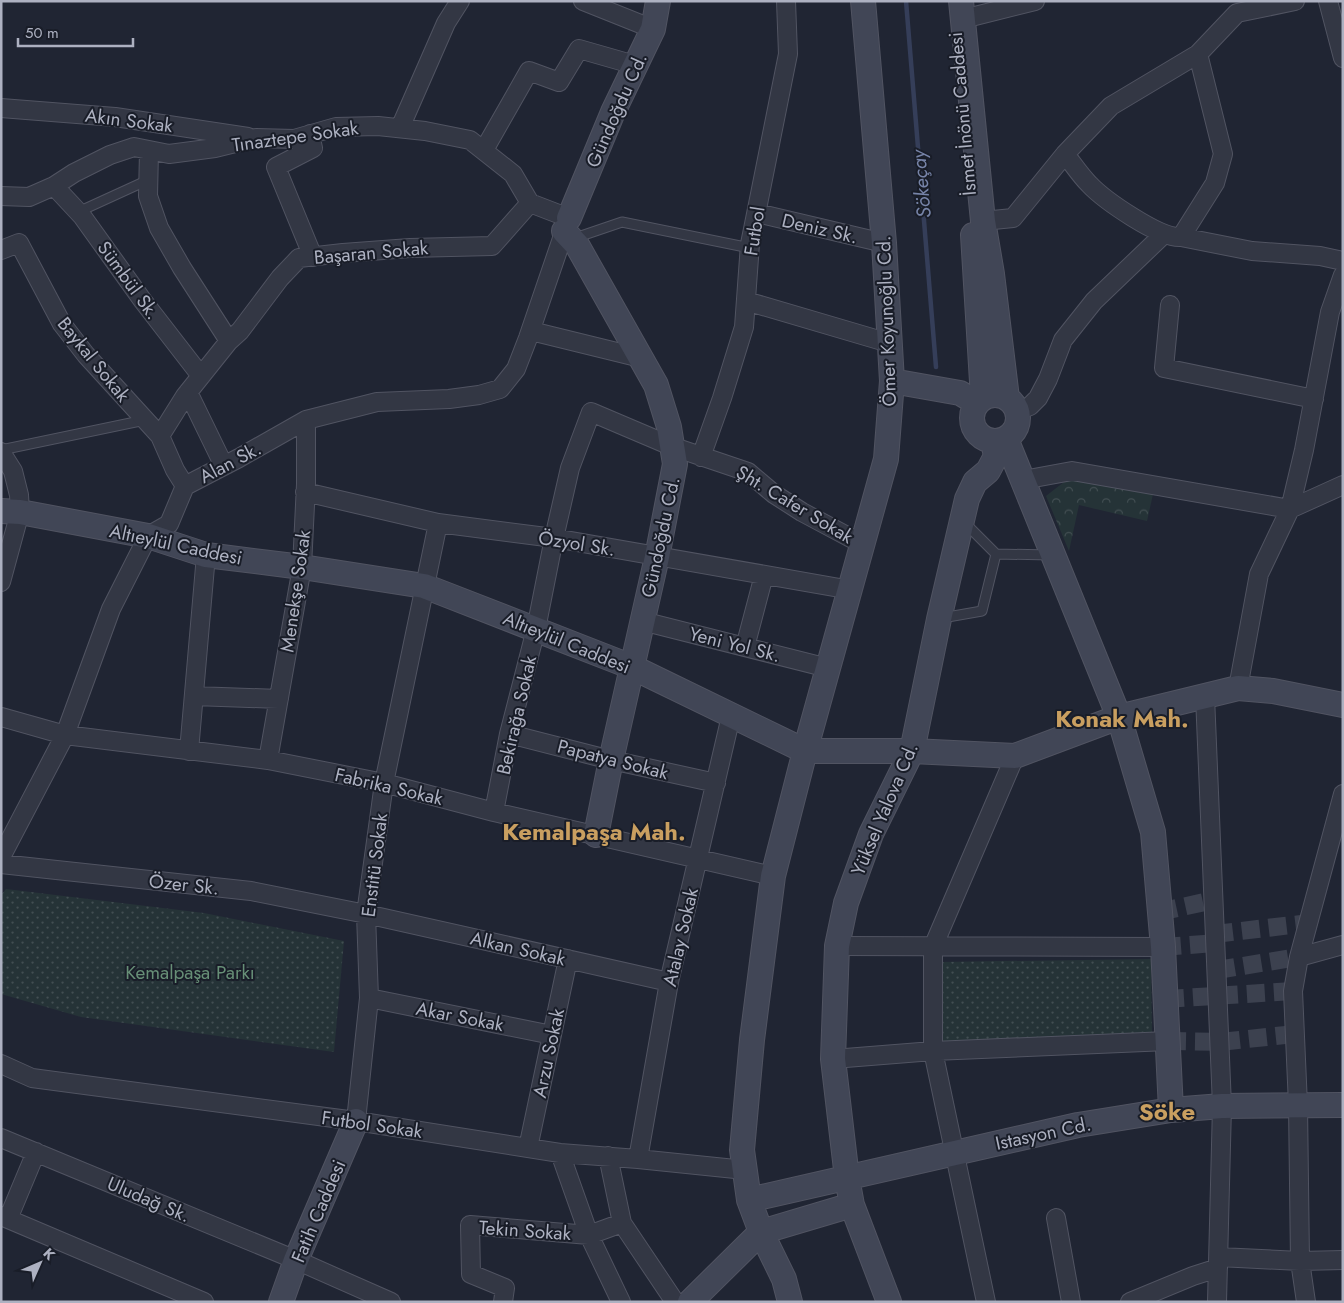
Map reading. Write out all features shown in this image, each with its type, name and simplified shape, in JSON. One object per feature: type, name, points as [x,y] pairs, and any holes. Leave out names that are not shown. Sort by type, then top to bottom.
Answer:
[{"type":"main road","name":"Gündoğdu Cd.","points":[[596,835],[657,557],[675,464],[668,427],[656,385],[568,229],[613,112],[653,29],[658,1]]},
{"type":"main road","name":"Ömer Koyunoğlu Cd.","points":[[790,1302],[784,1279],[761,1232],[749,1200],[742,1150],[752,1040],[773,876],[805,751],[886,459],[892,381],[884,243],[863,1]]},
{"type":"main road","points":[[959,7],[978,224],[974,279],[980,400]]},
{"type":"main road","points":[[978,224],[992,274],[1012,405],[1018,419],[1017,427],[1012,434],[1000,440],[980,436],[972,424],[973,409],[980,400],[995,395],[1012,405]]},
{"type":"main road","points":[[892,381],[960,393],[980,400]]},
{"type":"main road","points":[[1000,440],[1023,480],[1120,717],[1153,832],[1163,948],[1171,1110]]},
{"type":"main road","name":"Yüksel Yalova Cd.","points":[[889,1302],[852,1205],[847,1178],[833,1059],[837,946],[846,903],[871,834],[912,751],[940,618],[968,499],[975,482],[988,471],[996,456],[1000,440]]},
{"type":"main road","name":"Altıeylül Caddesi","points":[[11,511],[148,536],[206,555],[302,567],[424,586],[632,667],[805,751],[912,751],[1015,756],[1120,717],[1238,688],[1273,691],[1343,705]]},
{"type":"main road","name":"Istasyon Cd.","points":[[749,1200],[1078,1124],[1171,1110],[1222,1106],[1343,1105]]},
{"type":"main road","name":"Fatih Caddesi","points":[[281,1302],[296,1260],[356,1122]]},
{"type":"main road","points":[[702,1297],[761,1232],[852,1205]]},
{"type":"street","points":[[400,128],[446,24],[460,1]]},
{"type":"street","points":[[583,1],[653,29]]},
{"type":"street","name":"Futbol","points":[[701,457],[744,327],[750,248],[788,54],[786,1]]},
{"type":"street","points":[[959,7],[1035,1]]},
{"type":"street","points":[[978,224],[1012,218],[1065,154],[1111,106],[1198,54],[1237,13],[1295,1]]},
{"type":"street","points":[[1328,1],[1343,58]]},
{"type":"street","points":[[484,150],[529,71],[559,82],[579,49],[635,65]]},
{"type":"street","points":[[1012,405],[1030,406],[1038,398],[1048,379],[1063,340],[1094,301],[1173,235],[1215,182],[1223,154],[1198,54]]},
{"type":"street","name":"Akın Sokak","points":[[1,108],[115,117],[256,138]]},
{"type":"street","name":"Tınaztepe Sokak","points":[[1,196],[30,197],[110,155],[134,147],[169,154],[215,148],[256,138],[294,139],[336,127],[378,126],[425,131],[470,140],[513,174],[530,202]]},
{"type":"street","points":[[310,134],[313,148],[276,167],[313,257]]},
{"type":"street","points":[[149,151],[148,196],[159,228],[182,268],[229,341]]},
{"type":"street","points":[[1065,154],[1089,185],[1150,228],[1173,235],[1252,251],[1320,256],[1343,261]]},
{"type":"street","name":"Sümbül Sk.","points":[[54,186],[78,212],[201,376]]},
{"type":"street","points":[[530,202],[568,229]]},
{"type":"street","name":"Başaran Sokak","points":[[160,436],[188,392],[229,341],[240,331],[280,278],[299,258],[410,248],[492,246],[530,202]]},
{"type":"street","name":"Deniz Sk.","points":[[756,213],[884,243]]},
{"type":"street","name":"Alan Sk.","points":[[148,536],[169,524],[185,486],[306,420],[377,402],[456,398],[479,395],[500,389],[516,369],[568,229]]},
{"type":"street","name":"Baykal Sokak","points":[[1,250],[18,244],[62,324],[86,355],[160,436],[175,470],[185,486]]},
{"type":"street","points":[[1238,688],[1259,574],[1290,509],[1304,450],[1330,312],[1343,275]]},
{"type":"street","points":[[746,301],[889,343]]},
{"type":"street","points":[[1170,305],[1164,368],[1314,399]]},
{"type":"street","points":[[531,331],[641,358]]},
{"type":"street","points":[[188,392],[224,466]]},
{"type":"street","name":"Bekirağa Sokak","points":[[494,812],[509,734],[536,629],[570,468],[591,412],[671,446]]},
{"type":"street","name":"Menekşe Sokak","points":[[268,760],[302,567],[306,420]]},
{"type":"street","name":"Şht. Cafer Sokak","points":[[671,446],[748,472],[774,494],[802,512],[862,544]]},
{"type":"street","points":[[1,451],[13,471],[19,495],[11,511],[1,582]]},
{"type":"street","points":[[1023,480],[1072,471],[1290,509],[1343,485]]},
{"type":"street","name":"Özyol Sk.","points":[[305,492],[438,523],[554,538],[851,590]]},
{"type":"street","name":"Enstitü Sokak","points":[[356,1122],[369,998],[366,914],[384,783],[438,523]]},
{"type":"street","points":[[1,857],[65,735],[111,609],[148,536]]},
{"type":"street","points":[[189,751],[206,555]]},
{"type":"street","points":[[745,647],[764,575]]},
{"type":"street","name":"Yeni Yol Sk.","points":[[642,621],[828,668]]},
{"type":"street","points":[[194,696],[279,700]]},
{"type":"street","points":[[1206,696],[1222,1106],[1217,1302]]},
{"type":"street","name":"Atalay Sokak","points":[[638,1159],[669,982],[731,716]]},
{"type":"street","name":"Fabrika Sokak","points":[[1,718],[65,735],[268,760],[384,783],[494,812],[773,876]]},
{"type":"street","name":"Papatya Sokak","points":[[509,734],[611,760],[716,783]]},
{"type":"street","points":[[986,1302],[933,1051],[933,947],[1015,756]]},
{"type":"street","points":[[1306,1302],[1300,1261],[1298,1105],[1293,991],[1299,957],[1337,837],[1343,794]]},
{"type":"street","name":"Özer Sk.","points":[[1,864],[251,891],[366,914]]},
{"type":"street","name":"Alkan Sokak","points":[[366,914],[669,982]]},
{"type":"street","points":[[1299,957],[1343,945]]},
{"type":"street","points":[[837,946],[1163,948]]},
{"type":"street","name":"Arzu Sokak","points":[[528,1148],[568,959]]},
{"type":"street","name":"Akar Sokak","points":[[369,998],[552,1035]]},
{"type":"street","points":[[833,1059],[933,1051],[1168,1042]]},
{"type":"street","name":"Futbol Sokak","points":[[1,1064],[32,1078],[356,1122],[560,1153],[745,1170]]},
{"type":"street","name":"Uludağ Sk.","points":[[1,1138],[296,1260],[391,1302]]},
{"type":"street","points":[[36,1152],[5,1217],[204,1302]]},
{"type":"street","points":[[560,1153],[589,1235],[620,1302]]},
{"type":"street","points":[[608,1156],[622,1223],[675,1302]]},
{"type":"street","points":[[1056,1218],[1071,1302]]},
{"type":"street","points":[[589,1235],[622,1223]]},
{"type":"street","name":"Tekin Sokak","points":[[503,1302],[505,1288],[471,1274],[470,1226],[589,1235]]},
{"type":"street","points":[[1130,1302],[1219,1263],[1343,1260]]},
{"type":"lane","points":[[78,212],[149,180]]},
{"type":"lane","points":[[568,229],[622,222],[750,248]]},
{"type":"lane","points":[[1,451],[145,420]]},
{"type":"lane","points":[[963,521],[996,554],[1054,555]]},
{"type":"lane","points":[[940,618],[982,611],[996,554]]},
{"type":"green space","points":[[1076,479],[1153,494],[1147,521],[1079,505],[1069,551],[1046,496],[1064,482]]},
{"type":"green space","name":"Kemalpaşa Parkı","points":[[6,889],[204,913],[344,941],[334,1052],[81,1017],[1,994],[1,895]]},
{"type":"green space","points":[[1151,959],[1152,1037],[941,1042],[938,962]]},
{"type":"waterway","name":"Sökeçay","points":[[906,1],[936,367]]},
{"type":"tunnel","points":[[1159,912],[1214,900]]},
{"type":"tunnel","points":[[1215,934],[1309,923]]},
{"type":"tunnel","points":[[1163,947],[1216,943]]},
{"type":"tunnel","points":[[1217,970],[1299,957]]},
{"type":"tunnel","points":[[1166,999],[1293,991]]},
{"type":"tunnel","points":[[1168,1041],[1220,1042],[1295,1034]]},
{"type":"district","name":"Konak Mah.","points":[[1122,719]]},
{"type":"district","name":"Kemalpaşa Mah.","points":[[594,832]]},
{"type":"district","name":"Söke","points":[[1167,1112]]}]
